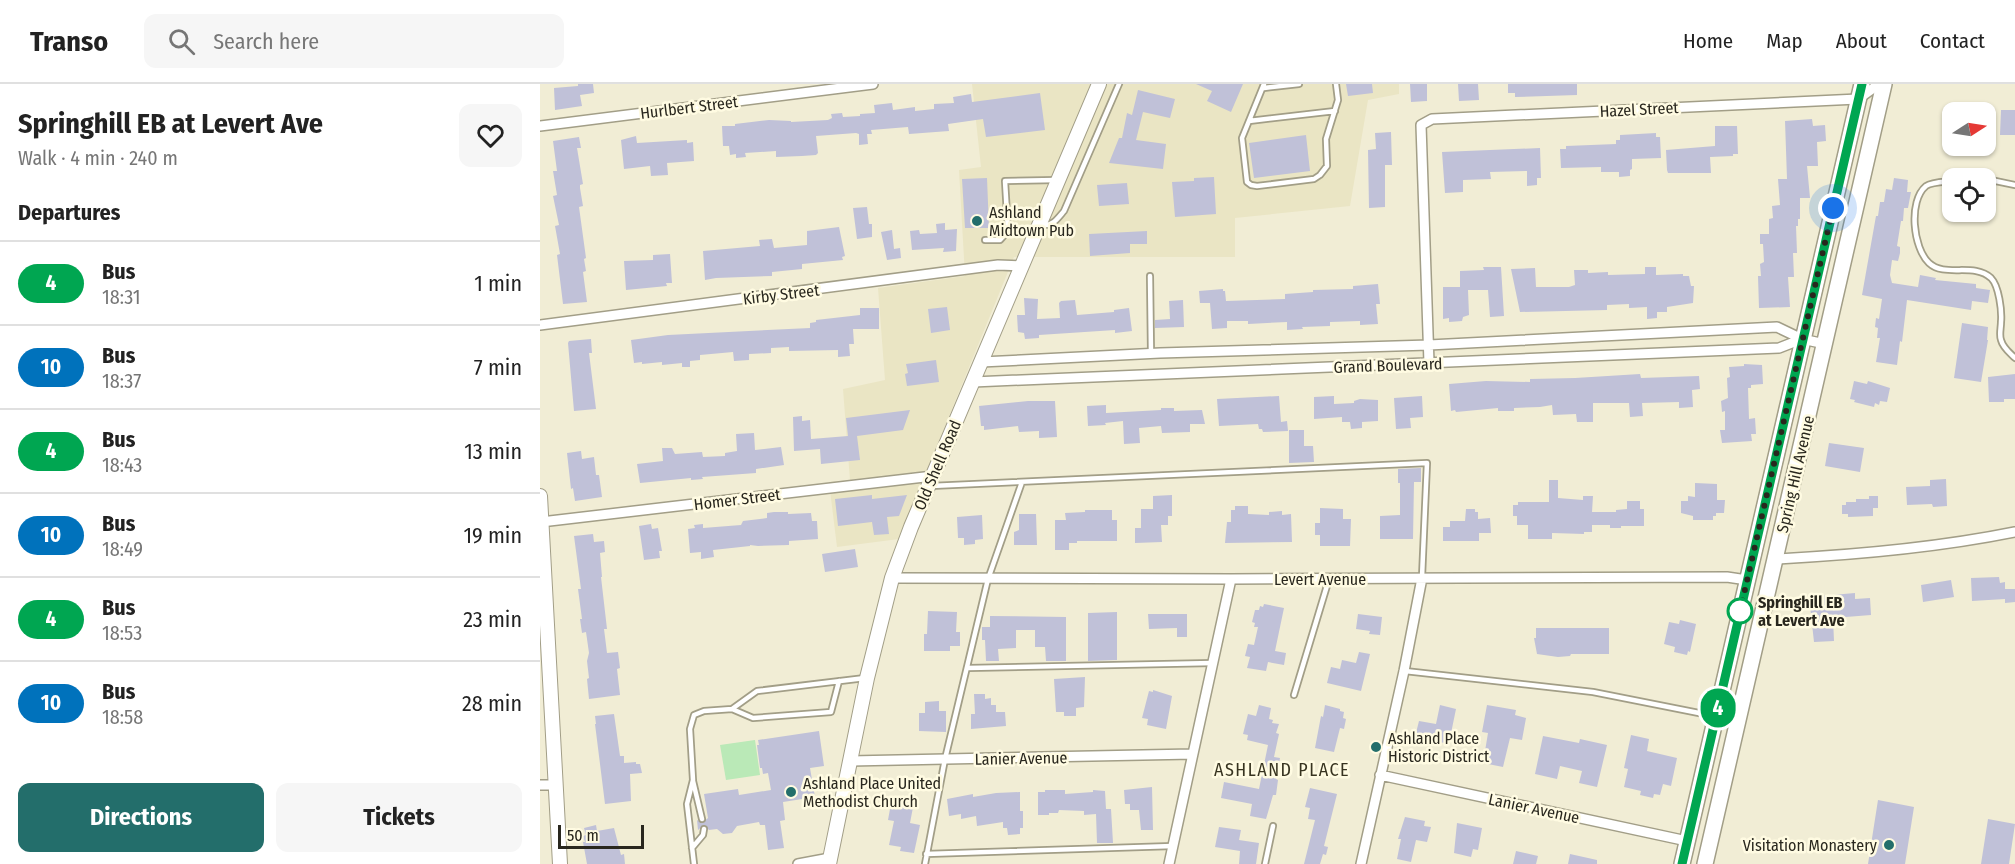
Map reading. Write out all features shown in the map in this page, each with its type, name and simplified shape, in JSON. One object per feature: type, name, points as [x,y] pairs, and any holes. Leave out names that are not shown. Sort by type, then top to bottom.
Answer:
[{"type":"main road","name":"Spring Hill Avenue","points":[[1705,864],[1884,84]]},
{"type":"main road","name":"Spring Hill Avenue","points":[[1682,864],[1860,92]]},
{"type":"street","name":"Hurlbert Street","points":[[540,126],[873,84]]},
{"type":"street","name":"Old Shell Road","points":[[829,861],[867,678],[892,578],[1099,84]]},
{"type":"street","points":[[1860,92],[1879,84]]},
{"type":"street","name":"Hazel Street","points":[[1429,345],[1421,125],[1432,119],[1860,92]]},
{"type":"street","name":"Kirby Street","points":[[540,325],[998,265],[1022,266]]},
{"type":"street","name":"Grand Boulevard","points":[[981,362],[1151,353],[1429,345],[1777,327],[1802,339],[1825,344]]},
{"type":"street","name":"Grand Boulevard","points":[[973,382],[1779,348],[1802,339]]},
{"type":"street","points":[[1429,345],[1429,363]]},
{"type":"street","name":"Homer Street","points":[[541,522],[931,481]]},
{"type":"street","points":[[540,496],[543,621],[561,864]]},
{"type":"street","points":[[1776,559],[1869,554],[1979,540],[2015,532]]},
{"type":"street","name":"Levert Avenue","points":[[892,578],[1727,577],[1747,580]]},
{"type":"street","points":[[1361,864],[1422,578]]},
{"type":"street","points":[[1169,864],[1231,579]]},
{"type":"street","name":"Lanier Avenue","points":[[850,761],[1193,754]]},
{"type":"street","name":"Lanier Avenue","points":[[1380,775],[1687,841]]},
{"type":"street","points":[[540,785],[556,784]]},
{"type":"street","points":[[798,864],[829,861]]},
{"type":"lane","points":[[1008,231],[1038,230],[1053,223],[1064,211],[1119,84]]},
{"type":"lane","points":[[1299,84],[1264,86],[1242,138],[1247,182],[1251,185],[1314,178],[1320,175],[1327,166],[1326,139],[1338,100],[1336,84]]},
{"type":"lane","points":[[1249,121],[1335,111]]},
{"type":"lane","points":[[1070,151],[1086,159]]},
{"type":"lane","points":[[985,240],[1000,240],[1008,231],[1005,181],[1059,179]]},
{"type":"lane","points":[[1996,180],[2015,185]]},
{"type":"lane","points":[[1942,182],[1928,185],[1917,197],[1915,219],[1918,246],[1930,264],[1947,269],[1977,271],[1991,278],[1999,296],[2001,339],[2005,348],[2015,358]]},
{"type":"lane","points":[[1150,276],[1151,353]]},
{"type":"lane","points":[[931,481],[1022,482],[1427,463],[1422,578]]},
{"type":"lane","points":[[924,864],[945,759],[988,579],[1022,482]]},
{"type":"lane","points":[[1294,695],[1329,579]]},
{"type":"lane","points":[[968,668],[1213,663]]},
{"type":"lane","points":[[1404,671],[1593,692],[1716,717]]},
{"type":"lane","points":[[732,709],[757,691],[867,678]]},
{"type":"lane","points":[[702,819],[693,780],[690,729],[694,715],[704,711],[732,709],[753,718],[831,712],[839,681]]},
{"type":"lane","points":[[693,780],[687,804],[694,864]]},
{"type":"lane","points":[[1264,864],[1273,826]]},
{"type":"lane","points":[[692,848],[704,835],[704,829]]},
{"type":"lane","points":[[926,854],[1173,846]]},
{"type":"shaded area","points":[[972,84],[1399,84],[1399,94],[1368,100],[1350,206],[1235,218],[1235,257],[1014,257],[899,539],[837,547],[829,482],[850,480],[843,389],[885,380],[878,288],[965,276],[959,170],[981,167]]},
{"type":"green space","points":[[755,740],[760,775],[726,780],[720,745]]},
{"type":"building","points":[[578,84],[593,84],[594,93],[580,95],[582,106],[555,110],[554,88],[578,86]]},
{"type":"building","points":[[1196,84],[1243,84],[1231,112],[1207,101],[1212,91]]},
{"type":"building","points":[[1346,84],[1372,84],[1373,93],[1348,96]]},
{"type":"building","points":[[1410,84],[1427,84],[1427,101],[1411,102]]},
{"type":"building","points":[[1458,84],[1478,84],[1479,100],[1459,101]]},
{"type":"building","points":[[1508,84],[1577,84],[1577,95],[1515,97],[1515,93],[1508,93]]},
{"type":"building","points":[[1138,90],[1175,99],[1170,118],[1143,112],[1136,140],[1166,144],[1163,169],[1109,163],[1119,138],[1122,138],[1127,113],[1132,115]]},
{"type":"building","points":[[1040,93],[1045,130],[986,137],[983,119],[948,124],[949,131],[909,134],[908,127],[871,130],[872,134],[867,134],[868,144],[859,145],[859,134],[856,133],[816,136],[818,153],[816,155],[776,157],[776,151],[745,153],[746,157],[736,158],[736,154],[730,155],[729,146],[723,146],[722,126],[769,120],[791,122],[828,120],[832,118],[831,114],[842,113],[843,117],[860,116],[860,114],[875,113],[874,105],[892,103],[893,110],[915,107],[915,111],[934,109],[934,104],[954,103],[953,97],[971,94],[972,102]]},
{"type":"building","points":[[2001,110],[2015,110],[2015,135],[2000,135]]},
{"type":"building","points":[[1812,119],[1813,126],[1825,125],[1826,141],[1817,142],[1818,166],[1807,166],[1810,198],[1800,198],[1800,219],[1796,226],[1797,253],[1793,253],[1794,277],[1788,277],[1790,307],[1759,308],[1758,276],[1761,276],[1760,264],[1764,262],[1760,234],[1769,234],[1769,219],[1773,218],[1772,206],[1780,205],[1778,179],[1787,179],[1785,121]]},
{"type":"building","points":[[1715,126],[1737,126],[1738,154],[1710,157],[1711,173],[1668,173],[1666,150],[1715,146]]},
{"type":"building","points":[[1391,132],[1392,165],[1385,165],[1385,207],[1369,208],[1368,150],[1376,149],[1375,133]]},
{"type":"building","points":[[1656,133],[1656,137],[1660,137],[1661,158],[1632,159],[1630,176],[1619,177],[1619,172],[1601,172],[1601,167],[1561,168],[1560,149],[1566,149],[1566,146],[1616,144],[1616,140],[1620,140],[1620,135]]},
{"type":"building","points":[[1306,135],[1310,171],[1254,178],[1249,143]]},
{"type":"building","points":[[636,136],[637,143],[687,140],[687,143],[693,142],[694,161],[667,163],[668,175],[651,176],[650,166],[624,169],[621,140]]},
{"type":"building","points":[[579,137],[581,148],[577,148],[583,184],[580,188],[583,206],[579,207],[586,258],[584,259],[586,271],[583,272],[587,302],[563,304],[557,255],[560,254],[555,226],[559,225],[553,196],[557,195],[553,171],[557,171],[553,141]]},
{"type":"building","points":[[1540,148],[1541,178],[1537,178],[1537,185],[1527,186],[1527,171],[1490,172],[1491,179],[1463,180],[1463,192],[1445,193],[1442,152]]},
{"type":"building","points":[[1214,177],[1216,214],[1175,217],[1172,182]]},
{"type":"building","points":[[987,178],[989,228],[965,228],[962,179]]},
{"type":"building","points":[[1894,178],[1908,180],[1907,192],[1911,192],[1908,208],[1904,208],[1903,221],[1901,221],[1897,246],[1900,247],[1898,261],[1892,260],[1890,275],[1892,283],[1918,287],[1920,275],[1936,278],[1935,280],[1976,284],[1976,288],[1990,290],[1988,303],[1972,301],[1971,310],[1907,300],[1897,365],[1876,362],[1880,338],[1877,338],[1878,328],[1875,327],[1876,318],[1879,319],[1882,299],[1862,295],[1876,216],[1878,216],[1880,202],[1884,202],[1886,189],[1892,190]]},
{"type":"building","points":[[1127,183],[1129,204],[1099,206],[1097,185]]},
{"type":"building","points":[[867,207],[869,224],[872,224],[872,237],[857,239],[853,208]]},
{"type":"building","points":[[945,223],[945,230],[957,229],[956,251],[943,252],[944,248],[912,250],[910,231],[919,230],[920,234],[937,233],[936,224]]},
{"type":"building","points":[[839,227],[845,256],[842,257],[843,260],[802,264],[802,269],[772,272],[772,276],[705,280],[703,251],[760,246],[759,240],[772,239],[774,248],[807,245],[807,231]]},
{"type":"building","points":[[892,230],[894,249],[900,248],[901,258],[887,260],[881,232]]},
{"type":"building","points":[[1147,231],[1147,244],[1130,244],[1130,253],[1090,256],[1089,234]]},
{"type":"building","points":[[670,254],[672,283],[666,283],[667,286],[626,290],[624,261],[653,260],[653,255]]},
{"type":"building","points":[[1483,267],[1501,267],[1504,316],[1490,317],[1488,290],[1468,290],[1469,315],[1463,317],[1462,321],[1449,322],[1449,318],[1443,319],[1443,287],[1460,287],[1460,271],[1484,270]]},
{"type":"building","points":[[1645,267],[1656,267],[1656,275],[1683,274],[1683,276],[1689,276],[1691,286],[1694,286],[1693,303],[1667,307],[1667,312],[1657,312],[1657,318],[1647,319],[1647,307],[1629,308],[1629,304],[1607,305],[1607,310],[1520,312],[1511,269],[1535,268],[1536,287],[1569,287],[1575,285],[1574,270],[1588,270],[1588,273],[1608,272],[1608,275],[1645,274]]},
{"type":"building","points":[[1378,284],[1380,304],[1376,304],[1378,324],[1360,325],[1360,321],[1330,322],[1330,326],[1287,330],[1287,322],[1248,324],[1248,321],[1227,321],[1227,328],[1212,329],[1210,303],[1200,303],[1199,291],[1223,289],[1226,301],[1285,299],[1285,294],[1313,292],[1313,290],[1353,289],[1353,286]]},
{"type":"building","points":[[1024,298],[1038,299],[1037,319],[1060,318],[1059,303],[1061,301],[1075,300],[1077,315],[1114,312],[1114,310],[1129,308],[1132,331],[1039,335],[1039,338],[1025,339],[1024,333],[1018,332],[1017,315],[1025,315]]},
{"type":"building","points":[[1183,300],[1184,327],[1155,328],[1155,320],[1170,319],[1169,301]]},
{"type":"building","points":[[947,307],[950,330],[931,333],[928,309]]},
{"type":"building","points":[[860,308],[879,308],[879,329],[853,329],[854,344],[849,344],[850,356],[838,357],[838,350],[789,351],[789,347],[771,348],[771,353],[749,354],[749,360],[734,361],[733,352],[700,355],[700,360],[690,361],[690,367],[682,367],[682,363],[662,365],[662,362],[634,363],[631,340],[668,335],[810,328],[810,323],[816,320],[860,315]]},
{"type":"building","points":[[1962,323],[1988,327],[1981,382],[1954,378]]},
{"type":"building","points":[[591,339],[592,353],[589,353],[596,409],[574,411],[568,343]]},
{"type":"building","points":[[936,360],[939,382],[907,386],[906,364]]},
{"type":"building","points":[[1744,364],[1762,365],[1763,384],[1751,385],[1751,388],[1748,388],[1749,419],[1755,418],[1756,434],[1751,434],[1752,441],[1722,443],[1720,430],[1725,430],[1725,411],[1722,412],[1721,401],[1728,398],[1729,367],[1744,366]]},
{"type":"building","points":[[1640,374],[1641,378],[1699,376],[1700,389],[1692,390],[1693,407],[1679,408],[1679,402],[1642,403],[1643,416],[1630,417],[1629,403],[1593,403],[1593,422],[1577,422],[1576,414],[1553,415],[1552,405],[1514,408],[1514,411],[1498,411],[1498,408],[1451,411],[1449,384],[1486,381],[1530,382],[1530,379]]},
{"type":"building","points":[[2015,374],[2015,399],[1989,402],[1988,377]]},
{"type":"building","points":[[1854,381],[1867,384],[1868,381],[1890,388],[1887,402],[1880,401],[1879,405],[1875,403],[1874,407],[1854,402],[1855,400],[1850,399]]},
{"type":"building","points":[[1279,396],[1281,422],[1287,421],[1288,431],[1263,432],[1259,429],[1258,424],[1219,426],[1217,399]]},
{"type":"building","points":[[1334,396],[1334,404],[1354,403],[1360,399],[1378,400],[1378,421],[1362,422],[1362,428],[1351,429],[1350,422],[1342,422],[1342,417],[1314,419],[1314,397]]},
{"type":"building","points":[[1422,396],[1423,417],[1410,418],[1411,428],[1396,429],[1394,398]]},
{"type":"building","points":[[1055,401],[1057,437],[1039,438],[1039,431],[1019,432],[1018,426],[984,430],[984,426],[981,426],[979,406]]},
{"type":"building","points":[[1106,405],[1106,413],[1161,410],[1161,408],[1174,408],[1174,411],[1202,410],[1205,424],[1190,424],[1190,432],[1162,433],[1161,426],[1139,428],[1140,443],[1124,444],[1123,421],[1088,426],[1087,406]]},
{"type":"building","points":[[910,410],[903,430],[857,436],[860,460],[821,464],[820,449],[794,451],[793,417],[802,416],[802,421],[810,420],[811,439],[848,436],[846,418]]},
{"type":"building","points":[[1289,430],[1304,430],[1304,446],[1313,446],[1314,462],[1289,463]]},
{"type":"building","points":[[754,433],[755,450],[781,447],[784,465],[756,469],[756,473],[640,483],[637,464],[663,461],[662,448],[672,448],[675,454],[702,452],[703,457],[725,456],[725,453],[737,451],[736,434]]},
{"type":"building","points":[[1829,443],[1864,448],[1860,472],[1825,466]]},
{"type":"building","points":[[581,451],[582,459],[594,457],[602,497],[575,501],[573,488],[571,489],[567,453]]},
{"type":"building","points":[[1421,468],[1421,482],[1414,482],[1413,539],[1380,539],[1380,516],[1400,515],[1398,469]]},
{"type":"building","points":[[1946,479],[1947,506],[1907,505],[1906,487],[1930,486],[1930,480]]},
{"type":"building","points":[[1549,480],[1558,480],[1558,498],[1583,500],[1583,496],[1593,496],[1592,512],[1616,512],[1616,510],[1627,509],[1627,501],[1640,501],[1640,509],[1644,509],[1644,526],[1610,528],[1610,525],[1592,525],[1592,532],[1584,532],[1584,534],[1552,533],[1552,539],[1528,539],[1528,525],[1517,525],[1517,516],[1513,516],[1513,505],[1518,505],[1518,502],[1549,502]]},
{"type":"building","points":[[1695,483],[1717,484],[1717,500],[1725,500],[1724,513],[1716,513],[1713,520],[1693,520],[1693,516],[1681,513],[1681,501],[1688,501],[1688,496],[1695,497]]},
{"type":"building","points":[[872,495],[872,499],[907,495],[899,516],[887,517],[889,534],[874,535],[872,522],[838,526],[835,499]]},
{"type":"building","points":[[1172,495],[1172,516],[1168,516],[1168,525],[1161,525],[1162,542],[1135,543],[1135,528],[1141,528],[1141,509],[1153,509],[1153,496]]},
{"type":"building","points":[[1869,496],[1878,496],[1878,508],[1873,508],[1873,516],[1848,517],[1848,514],[1842,514],[1842,505],[1846,505],[1846,502],[1869,499]]},
{"type":"building","points":[[1235,506],[1248,506],[1248,514],[1269,515],[1269,512],[1282,511],[1282,515],[1291,514],[1292,542],[1225,543],[1227,522],[1231,522],[1231,510],[1235,510]]},
{"type":"building","points":[[1320,508],[1343,509],[1343,519],[1351,519],[1350,546],[1320,546],[1320,535],[1315,535],[1315,523],[1320,523]]},
{"type":"building","points":[[1466,509],[1475,509],[1475,512],[1478,512],[1478,519],[1490,518],[1491,533],[1479,533],[1479,541],[1443,541],[1443,527],[1450,527],[1450,521],[1465,521]]},
{"type":"building","points":[[1085,510],[1112,510],[1112,520],[1117,520],[1117,541],[1077,541],[1077,543],[1069,543],[1069,550],[1055,550],[1055,520],[1066,520],[1065,513],[1085,512]]},
{"type":"building","points":[[767,513],[811,513],[812,521],[817,521],[818,539],[789,541],[789,545],[750,545],[713,550],[714,557],[701,559],[701,552],[690,553],[688,529],[695,528],[694,525],[703,524],[703,528],[741,525],[743,521],[767,518]]},
{"type":"building","points":[[1019,514],[1036,514],[1037,545],[1014,545],[1014,532],[1019,530]]},
{"type":"building","points":[[982,515],[983,539],[975,540],[975,544],[964,545],[964,538],[958,538],[957,517]]},
{"type":"building","points":[[651,524],[652,529],[658,528],[662,551],[659,551],[660,558],[644,560],[639,526]]},
{"type":"building","points":[[593,534],[594,542],[604,541],[605,552],[600,553],[607,629],[604,629],[607,653],[618,652],[620,695],[589,699],[587,661],[589,653],[586,632],[582,633],[580,619],[582,619],[578,589],[581,589],[574,536]]},
{"type":"building","points":[[855,549],[858,567],[825,572],[822,554]]},
{"type":"building","points":[[1999,577],[2000,583],[2005,582],[2005,589],[2015,589],[2015,602],[2005,603],[2005,599],[1972,601],[1971,578]]},
{"type":"building","points":[[1951,580],[1954,597],[1923,602],[1921,585]]},
{"type":"building","points":[[1855,593],[1855,599],[1870,598],[1871,615],[1833,618],[1834,641],[1814,642],[1809,597]]},
{"type":"building","points":[[1264,604],[1284,608],[1275,651],[1286,653],[1284,665],[1268,662],[1266,671],[1247,668],[1250,657],[1245,656],[1248,644],[1254,645],[1258,627],[1254,627],[1255,623],[1252,622],[1255,610],[1259,610]]},
{"type":"building","points":[[928,611],[957,612],[956,632],[960,632],[960,646],[950,646],[950,651],[924,651]]},
{"type":"building","points":[[1117,612],[1117,660],[1088,661],[1088,613]]},
{"type":"building","points":[[1148,614],[1187,614],[1187,637],[1177,637],[1177,628],[1149,629]]},
{"type":"building","points":[[1358,614],[1382,617],[1380,635],[1356,629]]},
{"type":"building","points":[[990,616],[1066,617],[1066,661],[1046,661],[1045,647],[1035,647],[1035,630],[1016,630],[1016,648],[998,649],[999,661],[986,661],[982,627],[990,627]]},
{"type":"building","points":[[1680,620],[1696,624],[1690,652],[1688,651],[1687,655],[1674,652],[1675,647],[1664,644],[1669,622],[1679,624]]},
{"type":"building","points":[[1536,628],[1609,628],[1609,654],[1571,654],[1558,657],[1537,654],[1534,638],[1536,638]]},
{"type":"building","points":[[1359,652],[1370,654],[1361,691],[1327,683],[1331,667],[1340,669],[1342,660],[1356,663]]},
{"type":"building","points":[[1085,677],[1084,707],[1076,708],[1076,716],[1064,716],[1064,712],[1056,712],[1054,679]]},
{"type":"building","points":[[1153,690],[1172,696],[1166,729],[1147,725],[1148,719],[1142,718],[1149,691],[1153,692]]},
{"type":"building","points":[[974,694],[985,694],[985,699],[991,698],[991,705],[996,705],[996,712],[1005,712],[1006,726],[971,729],[971,714],[975,714]]},
{"type":"building","points":[[939,701],[939,711],[946,711],[946,732],[919,731],[919,713],[925,713],[925,702]]},
{"type":"building","points":[[1259,705],[1271,708],[1269,719],[1273,720],[1272,723],[1279,724],[1274,757],[1280,758],[1276,795],[1273,795],[1266,819],[1250,816],[1252,804],[1221,798],[1224,782],[1259,789],[1268,745],[1247,740],[1248,735],[1243,734],[1248,714],[1256,716]]},
{"type":"building","points":[[1325,705],[1340,709],[1344,712],[1343,718],[1346,719],[1344,729],[1340,728],[1334,752],[1315,748]]},
{"type":"building","points":[[1440,705],[1456,709],[1449,743],[1415,737],[1419,721],[1436,724]]},
{"type":"building","points":[[1487,705],[1516,710],[1515,715],[1526,718],[1522,740],[1510,738],[1503,767],[1483,763],[1488,733],[1482,732]]},
{"type":"building","points":[[614,714],[620,756],[624,756],[624,763],[640,764],[642,773],[630,774],[631,801],[605,804],[595,716]]},
{"type":"building","name":"Ashland Place United Methodist Church","points":[[819,731],[824,766],[810,768],[815,797],[783,802],[785,820],[780,821],[784,848],[768,850],[765,825],[760,825],[759,822],[737,826],[732,833],[723,834],[717,829],[709,830],[704,825],[698,830],[697,820],[702,823],[708,818],[704,794],[738,789],[739,795],[771,790],[768,773],[763,774],[760,768],[758,740]]},
{"type":"building","points":[[1631,735],[1649,739],[1647,751],[1677,758],[1671,786],[1663,784],[1660,795],[1654,794],[1653,798],[1640,795],[1641,791],[1624,787],[1628,769],[1624,768]]},
{"type":"building","points":[[1543,736],[1579,743],[1580,739],[1607,745],[1597,787],[1579,783],[1582,771],[1560,766],[1557,779],[1535,774]]},
{"type":"building","points":[[1152,787],[1153,830],[1141,830],[1139,810],[1130,810],[1130,804],[1125,804],[1124,790]]},
{"type":"building","points":[[1310,788],[1337,794],[1324,846],[1328,847],[1320,864],[1304,864],[1315,820],[1308,819],[1310,808],[1305,807]]},
{"type":"building","points":[[1045,790],[1065,790],[1065,794],[1093,792],[1093,790],[1105,791],[1106,809],[1111,809],[1113,843],[1097,843],[1096,814],[1084,815],[1084,811],[1059,810],[1058,813],[1038,815],[1038,792],[1045,792]]},
{"type":"building","points":[[1020,792],[1023,828],[1020,828],[1020,834],[1008,835],[1007,828],[1003,828],[1003,822],[977,826],[976,816],[961,819],[961,814],[949,816],[947,799],[973,794],[973,797]]},
{"type":"building","points":[[892,797],[914,802],[910,823],[920,825],[914,853],[900,851],[901,847],[889,845],[894,821],[888,820],[890,809],[884,807],[886,798],[892,799]]},
{"type":"building","points":[[1878,800],[1914,807],[1905,864],[1868,864]]},
{"type":"building","points":[[1405,817],[1425,821],[1424,826],[1431,827],[1427,842],[1416,840],[1411,862],[1397,859],[1401,839],[1398,839]]},
{"type":"building","points":[[1988,819],[2015,824],[2009,864],[1981,864]]},
{"type":"building","points":[[1457,823],[1482,828],[1478,850],[1473,849],[1471,857],[1454,853]]},
{"type":"building","points":[[596,825],[597,831],[614,828],[621,855],[624,854],[625,864],[587,864],[583,842],[585,842],[583,836],[586,835],[584,828]]},
{"type":"building","points":[[1219,827],[1241,830],[1239,840],[1259,843],[1256,864],[1239,864],[1240,851],[1215,847]]},
{"type":"building","points":[[1516,851],[1538,856],[1536,864],[1513,864]]},
{"type":"building","points":[[1570,854],[1597,860],[1597,864],[1568,864]]},
{"type":"bus line","name":"4","points":[[1682,864],[1862,84]]},
{"type":"place","name":"Ashland Midtown Pub","points":[[977,221]]},
{"type":"place","name":"Springhill EB at Levert Ave","points":[[1740,611]]},
{"type":"place","name":"Ashland Place Historic District","points":[[1376,747]]},
{"type":"place","name":"Ashland Place United Methodist Church","points":[[791,792]]},
{"type":"place","name":"Visitation Monastery","points":[[1889,845]]},
{"type":"district","name":"ASHLAND PLACE","points":[[1282,770]]},
{"type":"route","points":[[1740,611],[1833,208]]}]
